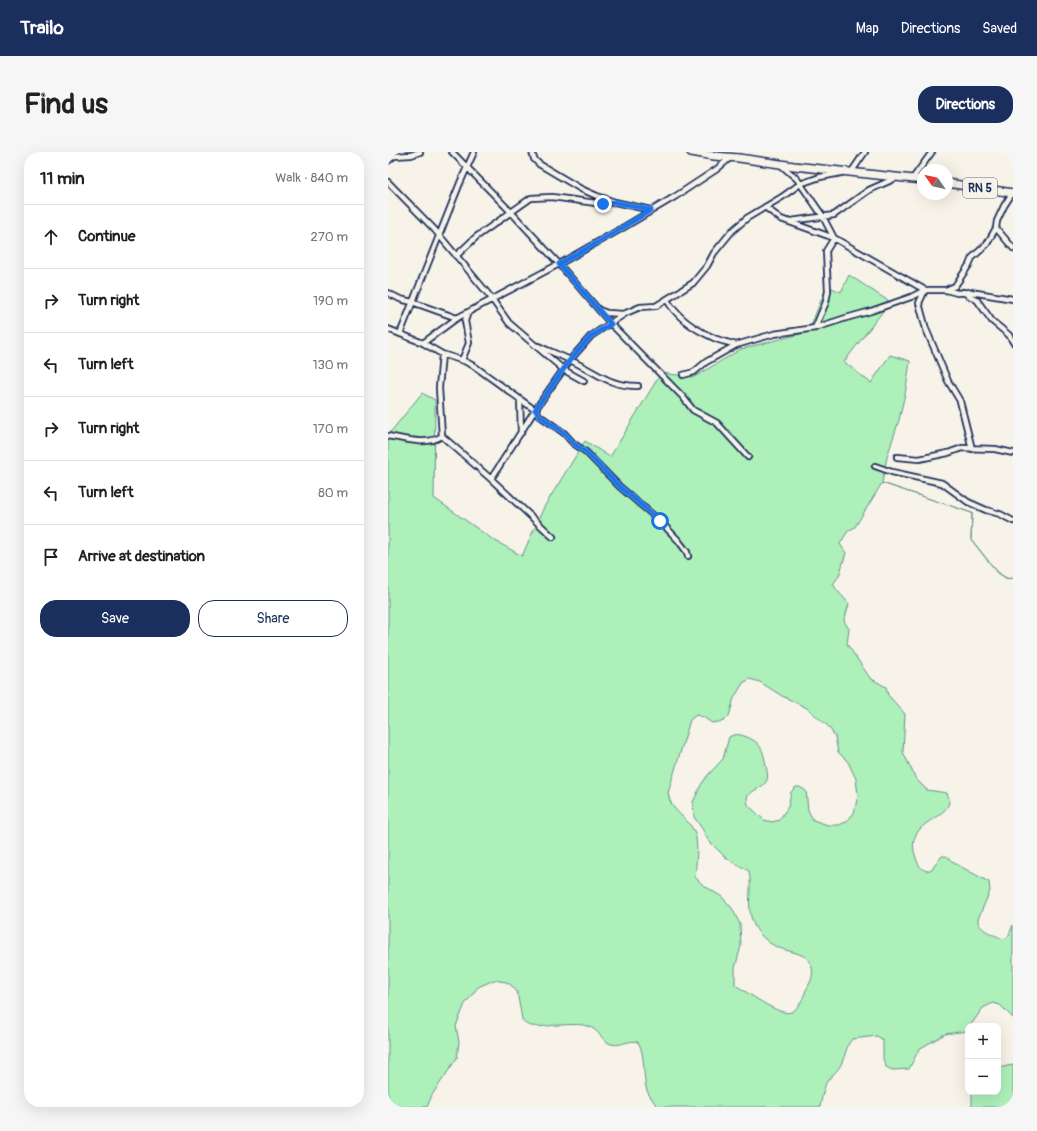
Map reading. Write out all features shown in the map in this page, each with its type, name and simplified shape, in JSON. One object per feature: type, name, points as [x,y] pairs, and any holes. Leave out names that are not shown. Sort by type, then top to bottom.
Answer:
[{"type":"main road","points":[[690,152],[917,179]]},
{"type":"main road","name":"RN 5","points":[[953,184],[1013,192]]},
{"type":"street","points":[[388,161],[394,156],[411,155],[420,152]]},
{"type":"street","points":[[452,152],[511,212],[611,324],[683,397],[693,410],[717,423],[748,457]]},
{"type":"street","points":[[400,334],[474,152]]},
{"type":"street","points":[[532,152],[534,159],[539,164],[581,189],[615,202],[651,210]]},
{"type":"street","points":[[491,479],[535,410],[570,360],[591,336],[624,314],[640,307],[656,306],[692,284],[732,231],[747,218],[800,184],[820,177],[852,171],[865,152]]},
{"type":"street","points":[[913,178],[932,152]]},
{"type":"street","points":[[423,343],[457,318],[559,264],[676,196],[717,169],[731,157]]},
{"type":"street","points":[[778,163],[797,179],[823,217],[834,238]]},
{"type":"street","points":[[789,221],[834,215],[868,190],[899,177]]},
{"type":"street","points":[[388,182],[439,235],[509,323],[564,370],[584,382]]},
{"type":"street","points":[[946,290],[955,286],[972,258],[987,244],[996,228],[997,221],[1013,192]]},
{"type":"street","points":[[456,256],[476,237],[534,197],[552,197],[603,204],[615,202]]},
{"type":"street","points":[[766,207],[781,219],[834,238],[925,290]]},
{"type":"street","points":[[996,228],[1013,248]]},
{"type":"street","points":[[815,328],[826,302],[828,291],[826,251],[834,238]]},
{"type":"street","points":[[925,290],[919,303],[923,318],[948,382],[960,401],[972,449]]},
{"type":"street","points":[[683,375],[694,372],[706,362],[736,345],[774,334],[815,328],[895,303],[925,290],[946,290],[957,293],[963,292],[1013,299]]},
{"type":"street","points":[[963,292],[977,300],[992,321],[1009,335],[1013,342]]},
{"type":"street","points":[[388,293],[400,299],[457,318]]},
{"type":"street","points":[[667,300],[671,307],[686,322],[712,338],[736,345]]},
{"type":"street","points":[[598,309],[607,313],[624,314]]},
{"type":"street","points":[[462,360],[469,343],[465,321],[468,312]]},
{"type":"street","points":[[388,329],[423,343],[442,354],[462,360],[474,366],[535,410],[540,416],[564,433],[573,443],[586,452],[620,487],[660,521],[678,540],[687,552],[688,556]]},
{"type":"street","points":[[532,343],[570,360],[606,380],[619,384],[638,386]]},
{"type":"street","points":[[442,354],[439,388],[442,413],[442,436],[553,537]]},
{"type":"street","points":[[520,400],[521,433]]},
{"type":"street","points":[[388,436],[435,441],[442,436]]},
{"type":"street","points":[[897,457],[919,458],[948,453],[962,448],[995,448],[1013,454]]},
{"type":"street","points":[[875,466],[892,472],[942,483],[968,502],[1000,514],[1013,521]]},
{"type":"green space","points":[[849,275],[890,302],[844,362],[871,383],[890,355],[910,361],[899,420],[887,457],[882,483],[855,527],[848,531],[840,544],[846,553],[839,576],[833,584],[836,590],[849,604],[844,621],[849,629],[847,644],[870,678],[886,687],[888,695],[905,714],[903,752],[916,779],[927,790],[947,793],[949,802],[946,809],[922,827],[916,834],[913,845],[916,858],[921,868],[927,871],[932,869],[942,856],[946,856],[954,863],[989,882],[990,891],[978,919],[978,923],[987,932],[1003,939],[1008,937],[1013,925],[1013,1018],[1000,1005],[993,1003],[983,1008],[972,1023],[965,1023],[965,1031],[945,1034],[919,1049],[909,1069],[892,1070],[886,1067],[883,1059],[883,1040],[877,1036],[852,1039],[848,1044],[841,1065],[826,1083],[820,1107],[657,1107],[647,1091],[642,1053],[638,1042],[631,1041],[614,1045],[606,1042],[591,1027],[583,1025],[528,1025],[524,1023],[522,1019],[517,992],[506,982],[494,980],[478,987],[465,1004],[456,1026],[459,1042],[457,1058],[432,1095],[427,1107],[388,1107],[389,434],[422,393],[435,400],[434,498],[492,539],[522,556],[544,507],[585,441],[610,457],[661,373],[694,377],[741,349],[808,332],[827,286],[841,292]],"holes":[[[750,679],[760,682],[782,696],[807,708],[829,727],[835,737],[838,752],[848,762],[856,779],[858,795],[854,813],[846,822],[839,825],[828,825],[813,820],[808,810],[806,791],[800,787],[796,787],[791,792],[788,807],[779,820],[772,822],[764,820],[748,805],[747,797],[767,780],[768,774],[764,755],[758,744],[750,738],[740,735],[733,735],[729,737],[723,759],[707,776],[693,802],[694,817],[708,840],[726,858],[749,871],[750,912],[751,918],[758,932],[767,941],[781,949],[800,954],[810,962],[812,970],[810,983],[798,1006],[794,1011],[786,1013],[763,1003],[735,985],[735,968],[741,946],[740,924],[732,908],[722,897],[703,885],[695,877],[697,853],[696,835],[691,826],[672,805],[668,793],[690,720],[696,715],[703,717],[712,723],[724,721],[729,716],[734,698],[743,683]]]},
{"type":"green space","points":[[992,566],[1003,576],[1013,578],[1007,579],[998,573]]},
{"type":"green space","points":[[1013,1065],[1013,1107],[972,1107],[972,1095],[1001,1095],[1001,1067]]},
{"type":"route","points":[[603,204],[615,202],[651,210],[559,264],[611,324],[591,336],[570,360],[535,410],[540,416],[564,433],[573,443],[586,452],[620,487],[660,521]]}]
